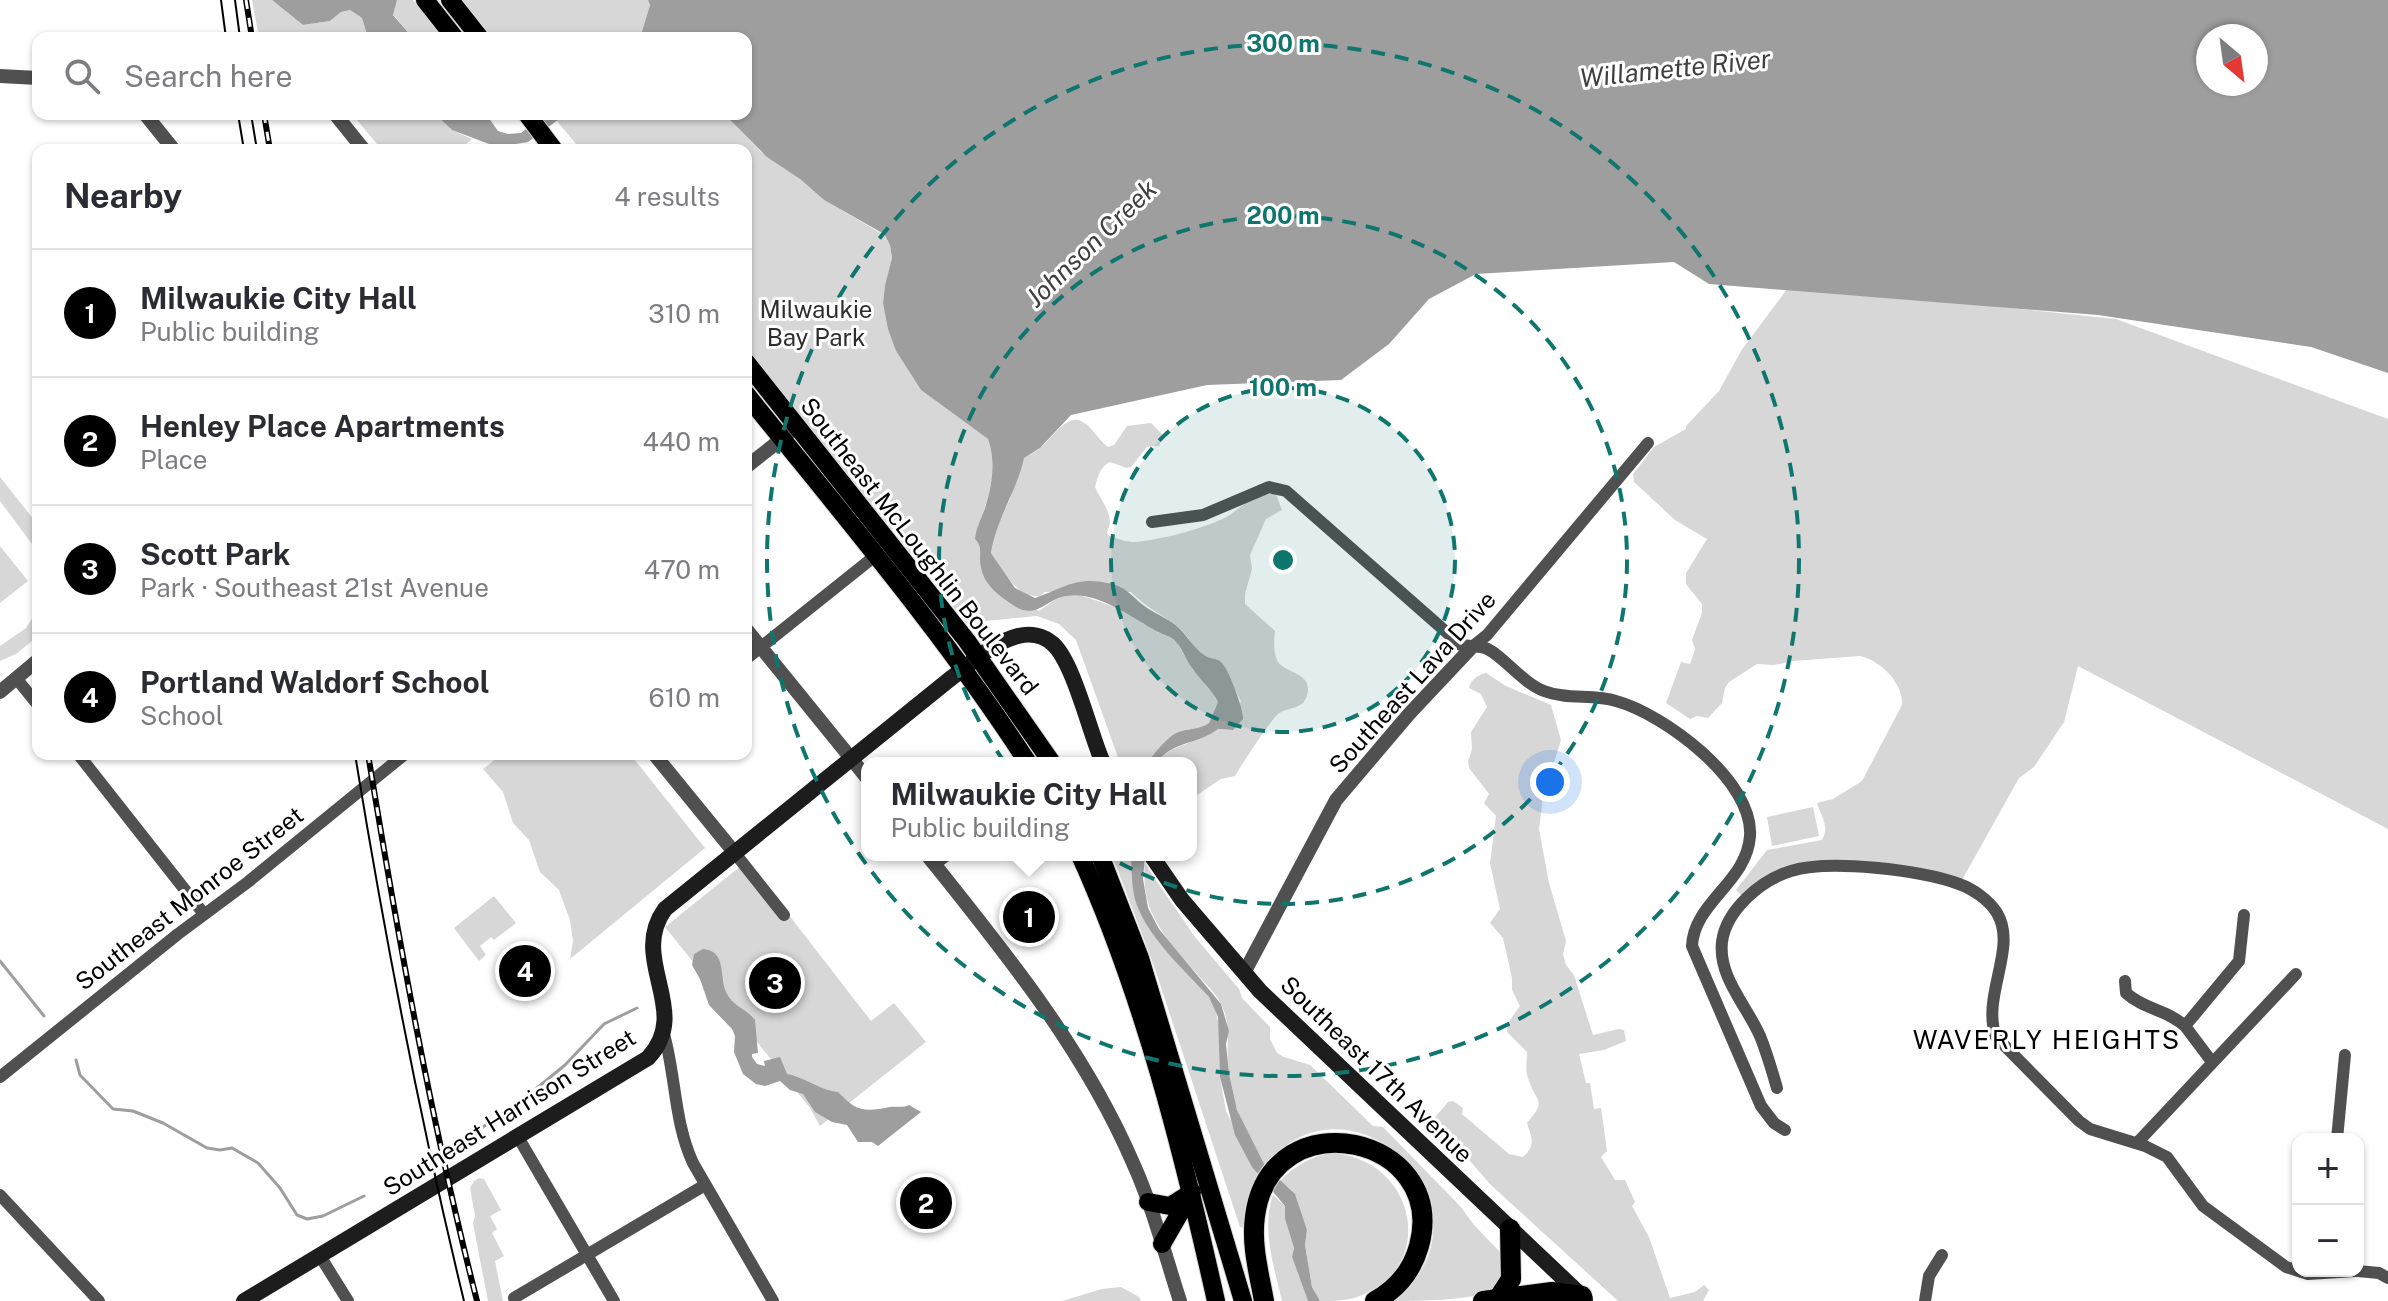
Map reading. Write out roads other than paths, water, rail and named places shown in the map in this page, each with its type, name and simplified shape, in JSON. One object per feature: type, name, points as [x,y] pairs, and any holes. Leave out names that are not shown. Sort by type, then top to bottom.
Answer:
[{"type":"highway","points":[[1264,1301],[1256,1256],[1255,1216],[1268,1180],[1281,1165],[1297,1153],[1320,1143],[1354,1143],[1386,1157],[1410,1182],[1422,1215],[1418,1249],[1402,1279],[1375,1301]]},
{"type":"highway","points":[[1490,1300],[1511,1279],[1510,1229]]},
{"type":"highway","points":[[1490,1300],[1552,1292],[1581,1299]]},
{"type":"main road","points":[[425,0],[450,32]]},
{"type":"main road","points":[[450,0],[475,32]]},
{"type":"main road","points":[[443,23],[457,26],[462,32]]},
{"type":"main road","points":[[534,123],[552,144]]},
{"type":"main road","name":"Southeast McLoughlin Boulevard","points":[[752,369],[980,658],[1048,757]]},
{"type":"main road","name":"Southeast McLoughlin Boulevard","points":[[752,402],[963,669],[1024,757]]},
{"type":"main road","points":[[980,658],[1016,637],[1039,636],[1053,644],[1068,670],[1101,757]]},
{"type":"main road","name":"Southeast Harrison Street","points":[[244,1301],[636,1067],[651,1055],[664,1034],[666,1009],[653,954],[653,935],[658,919],[671,902],[980,658]]},
{"type":"main road","points":[[1082,861],[1135,997],[1192,1192],[1216,1301]]},
{"type":"main road","points":[[1102,861],[1140,958],[1243,1301]]},
{"type":"main road","name":"Southeast 17th Avenue","points":[[1156,861],[1182,900],[1290,1021],[1581,1299]]},
{"type":"main road","points":[[1148,1202],[1170,1206],[1192,1192]]},
{"type":"main road","points":[[1162,1244],[1192,1192]]},
{"type":"street","points":[[0,76],[32,78]]},
{"type":"street","points":[[150,120],[169,144]]},
{"type":"street","points":[[340,120],[359,144]]},
{"type":"street","points":[[752,462],[798,426]]},
{"type":"street","name":"Southeast Lava Drive","points":[[1244,973],[1336,800],[1409,714],[1487,635],[1648,443]]},
{"type":"street","points":[[1152,522],[1203,515],[1269,487],[1286,491],[1461,645],[1486,648],[1529,683],[1543,690],[1564,696],[1613,700],[1663,720],[1704,754],[1743,803],[1750,822],[1750,837],[1745,861],[1698,921],[1692,946],[1761,1106],[1774,1123],[1785,1130]]},
{"type":"street","points":[[752,654],[875,556]]},
{"type":"street","points":[[752,636],[861,770]]},
{"type":"street","points":[[0,692],[32,665]]},
{"type":"street","points":[[16,678],[32,698]]},
{"type":"street","points":[[83,760],[204,914]]},
{"type":"street","name":"Southeast Monroe Street","points":[[0,1077],[398,760]]},
{"type":"street","points":[[659,760],[784,915]]},
{"type":"street","points":[[938,861],[1071,1047],[1121,1137],[1148,1202],[1180,1301]]},
{"type":"street","points":[[1777,1088],[1761,1038],[1723,966],[1722,939],[1728,923],[1745,900],[1760,886],[1804,868],[1873,868],[1961,884],[1992,907],[2004,930],[1992,1003],[1992,1026],[1996,1037],[2079,1121],[2090,1129],[2137,1143],[2167,1157],[2203,1206],[2292,1270]]},
{"type":"street","points":[[2185,1026],[2239,961],[2244,915]]},
{"type":"street","points":[[2137,1143],[2296,974]]},
{"type":"street","points":[[2125,981],[2126,993],[2140,1006],[2164,1011],[2185,1026],[2212,1062]]},
{"type":"street","points":[[664,1034],[673,1067],[683,1141],[773,1301]]},
{"type":"street","points":[[2338,1133],[2345,1055]]},
{"type":"street","points":[[518,1137],[614,1301]]},
{"type":"street","points":[[514,1298],[705,1185]]},
{"type":"street","points":[[0,1195],[99,1301]]},
{"type":"street","points":[[1925,1301],[1929,1276],[1942,1255]]},
{"type":"street","points":[[320,1256],[348,1301]]},
{"type":"street","points":[[2364,1272],[2379,1273],[2388,1278]]},
{"type":"water","points":[[272,0],[397,0],[393,15],[408,32],[366,32],[362,18],[350,10],[341,12],[330,21],[303,25]]},
{"type":"water","points":[[648,0],[2388,0],[2388,373],[2311,347],[2098,315],[1709,284],[1674,262],[1476,274],[1429,299],[1389,344],[1341,380],[1207,385],[1071,415],[1040,448],[1024,458],[997,528],[991,553],[1015,588],[1035,598],[1080,582],[1118,586],[1176,625],[1197,649],[1221,662],[1228,672],[1243,719],[1233,730],[1218,729],[1161,757],[1152,757],[1172,735],[1209,723],[1218,702],[1174,640],[1113,606],[1077,595],[1059,598],[1036,610],[1024,610],[989,585],[983,574],[980,549],[975,539],[991,482],[992,456],[988,439],[921,390],[896,351],[883,303],[892,258],[884,234],[824,200],[767,157],[730,120],[752,120],[752,32],[642,32],[650,5]]},
{"type":"water","points":[[441,120],[490,120],[498,131],[508,134],[521,133],[537,120],[558,120],[528,142],[516,144],[489,144],[452,130]]},
{"type":"water","points":[[1131,861],[1144,861],[1143,879],[1148,908],[1159,929],[1221,1004],[1229,1031],[1226,1044],[1229,1074],[1237,1110],[1265,1166],[1295,1194],[1307,1230],[1305,1245],[1312,1287],[1320,1301],[1308,1301],[1292,1257],[1294,1248],[1285,1219],[1285,1206],[1252,1167],[1235,1135],[1220,1077],[1218,1017],[1209,997],[1152,933],[1139,910],[1132,883]]},
{"type":"water","points":[[703,949],[716,954],[729,997],[755,1020],[758,1053],[752,1054],[752,1057],[757,1064],[765,1066],[764,1061],[780,1057],[787,1074],[838,1092],[861,1109],[909,1105],[921,1112],[878,1146],[872,1142],[858,1142],[847,1125],[832,1122],[815,1112],[803,1094],[790,1090],[780,1081],[765,1086],[756,1084],[743,1074],[734,1052],[732,1029],[709,1005],[692,965],[694,954]]},
{"type":"waterway","points":[[0,961],[44,1016]]},
{"type":"waterway","points":[[537,1088],[565,1065],[604,1024],[637,1008]]},
{"type":"waterway","points":[[76,1060],[80,1075],[113,1109],[133,1111],[163,1123],[207,1148],[232,1148],[258,1163],[280,1188],[297,1215],[307,1219],[323,1216],[364,1196]]},
{"type":"waterway","points":[[459,1145],[518,1101]]},
{"type":"tram line","points":[[221,0],[225,32]]},
{"type":"tram line","points":[[235,0],[239,32]]},
{"type":"tram line","points":[[239,120],[243,144]]},
{"type":"tram line","points":[[252,120],[256,144]]},
{"type":"tram line","points":[[356,760],[404,1029],[464,1301]]},
{"type":"railway","points":[[246,0],[251,32]]},
{"type":"railway","points":[[265,120],[269,144]]},
{"type":"railway","points":[[369,760],[416,1029],[477,1301]]},
{"type":"place","name":"Milwaukie City Hall","points":[[1029,917]]},
{"type":"place","name":"Portland Waldorf School","points":[[525,971]]},
{"type":"place","name":"Scott Park","points":[[775,983]]},
{"type":"place","name":"Henley Place Apartments","points":[[926,1203]]},
{"type":"district","name":"WAVERLY HEIGHTS","points":[[2047,1039]]},
{"type":"water label","name":"Willamette River","points":[[1675,68]]},
{"type":"water label","name":"Johnson Creek","points":[[1091,243]]},
{"type":"park label","name":"Milwaukie Bay Park","points":[[816,323]]}]
